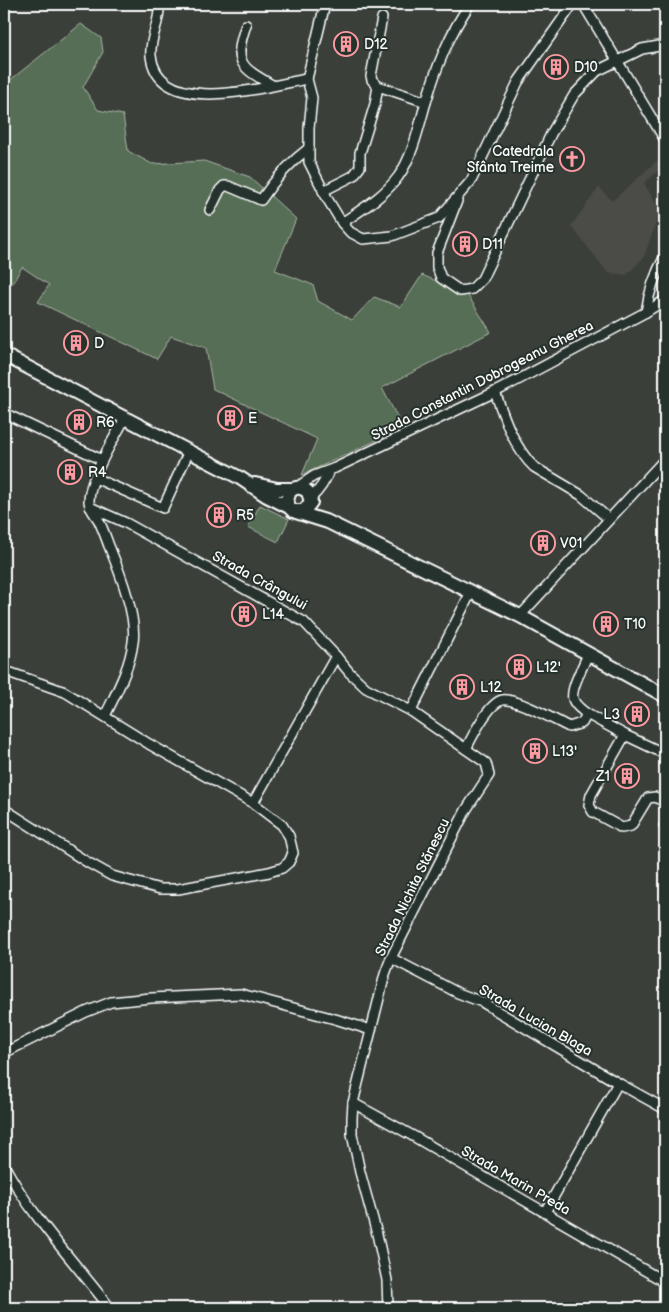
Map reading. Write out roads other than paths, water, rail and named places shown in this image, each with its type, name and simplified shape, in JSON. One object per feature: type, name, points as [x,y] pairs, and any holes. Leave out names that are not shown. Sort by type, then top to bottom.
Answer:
[{"type":"main road","points":[[4,355],[248,482],[267,496],[293,509],[328,522],[520,616],[665,696]]},
{"type":"main road","points":[[248,482],[277,489],[303,488],[308,492],[311,500],[328,522]]},
{"type":"main road","points":[[293,509],[287,497],[295,488]]},
{"type":"main road","points":[[293,509],[304,511],[311,500]]},
{"type":"street","points":[[159,4],[160,12],[153,32],[151,55],[156,74],[171,87],[188,94],[208,94],[307,79]]},
{"type":"street","points":[[325,4],[307,79],[312,98],[309,162],[342,223],[350,232],[363,239],[392,236],[423,226],[439,218],[471,181],[518,82],[573,4]]},
{"type":"street","points":[[342,223],[387,191],[400,175],[410,152],[449,38],[470,4]]},
{"type":"street","points":[[583,4],[665,140]]},
{"type":"street","points":[[382,18],[371,76],[372,80],[378,86],[426,102]]},
{"type":"street","points":[[246,25],[240,46],[240,58],[248,71],[272,85]]},
{"type":"street","points":[[458,196],[437,253],[437,267],[441,278],[460,291],[472,288],[482,279],[551,134],[574,95],[597,71],[642,48],[665,45]]},
{"type":"street","points":[[323,191],[353,176],[360,167],[360,153],[375,104],[378,86]]},
{"type":"street","points":[[210,210],[224,186],[261,200],[292,160],[309,148]]},
{"type":"street","points":[[646,312],[649,294],[657,271],[665,256]]},
{"type":"street","name":"Strada Constantin Dobrogeanu Gherea","points":[[295,488],[314,476],[329,471],[495,392],[646,312],[665,300]]},
{"type":"street","points":[[495,392],[515,440],[529,463],[581,495],[609,519]]},
{"type":"street","points":[[4,413],[102,460]]},
{"type":"street","points":[[105,716],[127,665],[134,641],[134,627],[114,559],[98,520],[90,507],[90,492],[102,460],[125,418]]},
{"type":"street","points":[[95,478],[163,508],[188,451]]},
{"type":"street","points":[[520,616],[665,459]]},
{"type":"street","points":[[311,500],[319,491],[329,471]]},
{"type":"street","name":"Strada Crângului","points":[[90,507],[126,523],[304,622],[366,688],[411,711]]},
{"type":"street","points":[[411,711],[471,592]]},
{"type":"street","points":[[588,654],[574,687],[573,698],[576,705],[587,714],[625,735],[665,754]]},
{"type":"street","points":[[253,803],[336,656]]},
{"type":"street","points":[[4,809],[112,876],[160,889],[178,889],[269,872],[282,868],[289,862],[293,854],[289,836],[282,825],[253,803],[149,744],[65,692],[11,673]]},
{"type":"street","points":[[466,749],[492,706],[500,700],[511,700],[569,727],[582,723],[587,714]]},
{"type":"street","name":"Strada Nichita Stănescu","points":[[388,1308],[387,1280],[352,1134],[353,1103],[385,974],[391,958],[466,810],[489,775],[486,763],[411,711]]},
{"type":"street","points":[[625,735],[591,795],[589,805],[593,812],[622,828],[626,828],[631,826],[648,798],[655,797],[665,802]]},
{"type":"street","name":"Strada Lucian Blaga","points":[[391,958],[458,993],[482,1002],[665,1109]]},
{"type":"street","points":[[4,1053],[86,1012],[111,1002],[151,998],[242,994],[335,1018],[371,1030]]},
{"type":"street","points":[[545,1212],[618,1083]]},
{"type":"street","name":"Strada Marin Preda","points":[[353,1103],[665,1282]]},
{"type":"street","points":[[4,1165],[19,1193],[110,1308]]},
{"type":"place","name":"D12","points":[[346,44]]},
{"type":"place","name":"D10","points":[[556,67]]},
{"type":"place","name":"Catedrala Sfânta Treime","points":[[572,159]]},
{"type":"place","name":"D11","points":[[465,244]]},
{"type":"place","name":"D","points":[[76,343]]},
{"type":"place","name":"E","points":[[230,418]]},
{"type":"place","name":"R6","points":[[79,422]]},
{"type":"place","name":"R4","points":[[70,472]]},
{"type":"place","name":"R5","points":[[219,515]]},
{"type":"place","name":"V01","points":[[543,543]]},
{"type":"place","name":"L14","points":[[244,614]]},
{"type":"place","name":"T10","points":[[606,624]]},
{"type":"place","name":"L12'","points":[[519,667]]},
{"type":"place","name":"L12","points":[[462,687]]},
{"type":"place","name":"L3","points":[[637,714]]},
{"type":"place","name":"L13'","points":[[535,751]]},
{"type":"place","name":"Z1","points":[[627,776]]}]
